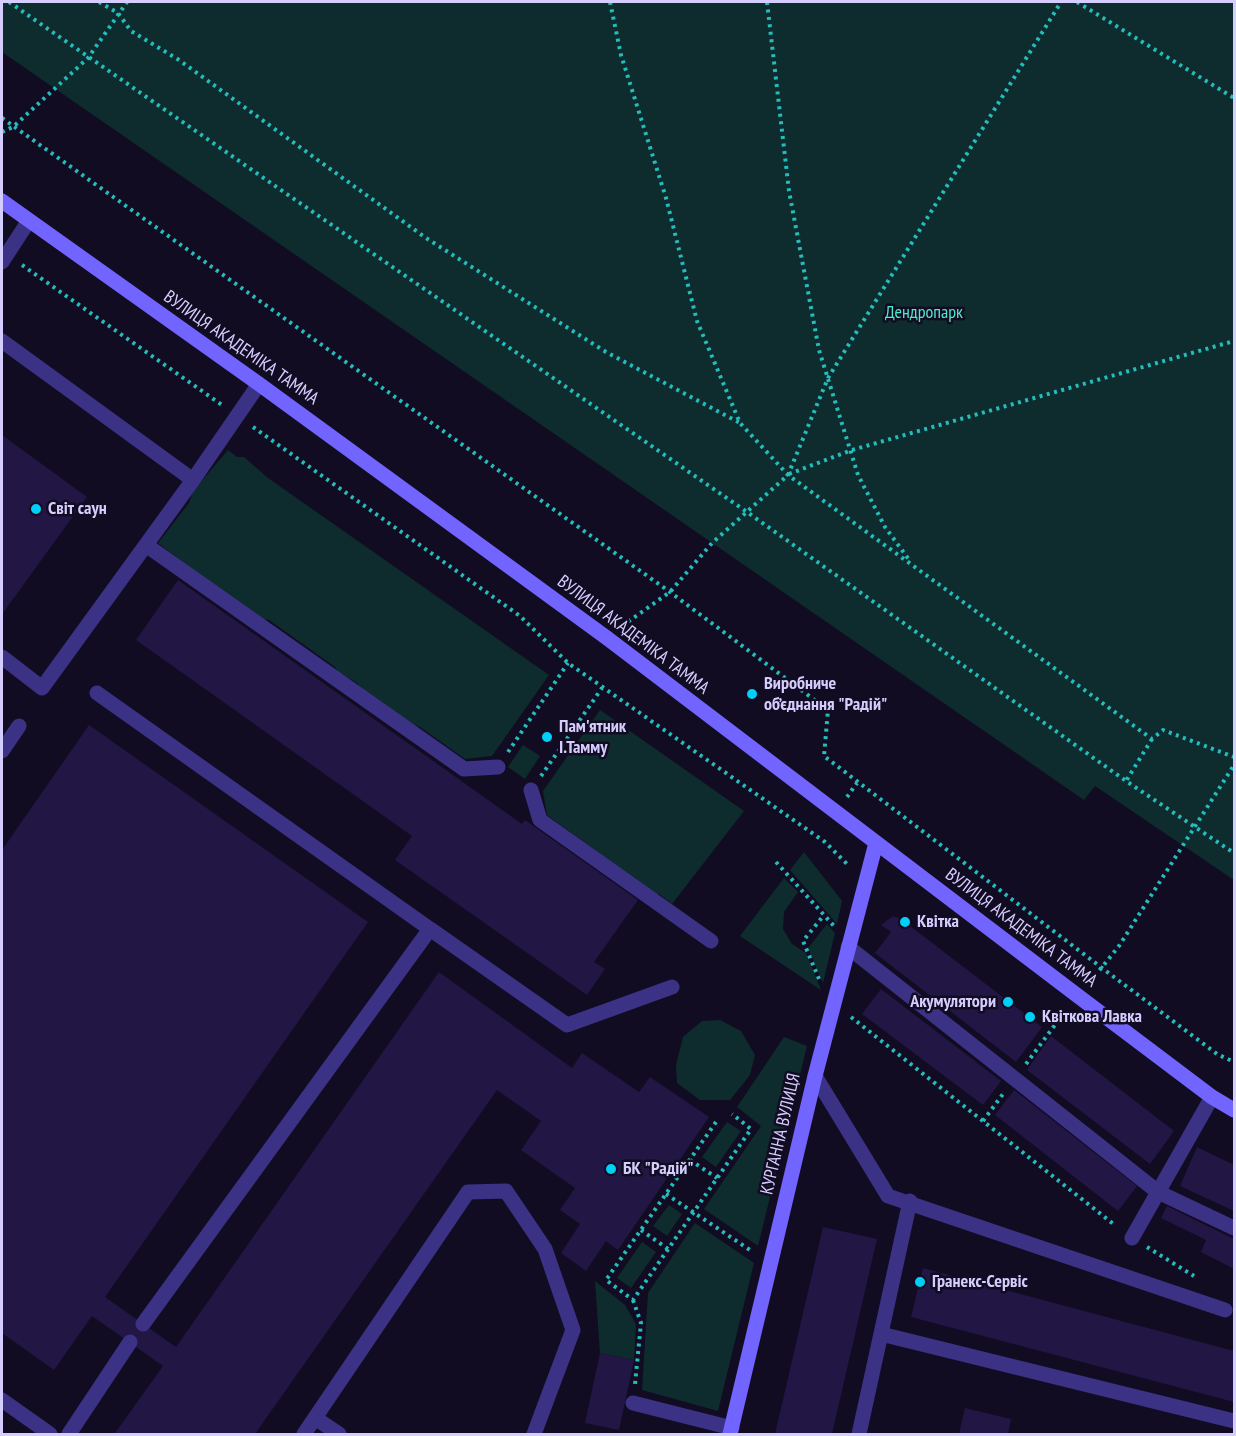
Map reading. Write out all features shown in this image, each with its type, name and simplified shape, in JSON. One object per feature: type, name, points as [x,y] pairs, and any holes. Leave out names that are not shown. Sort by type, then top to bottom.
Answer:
[{"type":"main road","name":"ВУЛИЦЯ АКАДЕМІКА ТАММА","points":[[2,201],[28,222],[259,384],[607,638],[1078,996],[1234,1110]]},
{"type":"main road","name":"КУРГАННА ВУЛИЦЯ","points":[[731,1431],[815,1076],[876,843]]},
{"type":"lane","points":[[4,258],[28,222]]},
{"type":"lane","points":[[2,341],[193,480]]},
{"type":"lane","points":[[2,657],[42,688],[193,480],[259,384]]},
{"type":"lane","points":[[146,545],[464,770],[498,767]]},
{"type":"lane","points":[[97,693],[567,1025],[672,987]]},
{"type":"lane","points":[[2,751],[19,726]]},
{"type":"lane","points":[[531,790],[540,820],[711,940]]},
{"type":"lane","points":[[143,1324],[430,929]]},
{"type":"lane","points":[[848,946],[1158,1192],[1234,1228]]},
{"type":"lane","points":[[815,1076],[888,1196],[910,1201],[1225,1310]]},
{"type":"lane","points":[[1132,1238],[1212,1096]]},
{"type":"lane","points":[[304,1434],[468,1192],[506,1191],[545,1249],[573,1330],[534,1434]]},
{"type":"lane","points":[[859,1434],[910,1201]]},
{"type":"lane","points":[[881,1334],[1234,1421]]},
{"type":"lane","points":[[69,1434],[130,1342]]},
{"type":"lane","points":[[2,1400],[50,1434]]},
{"type":"lane","points":[[633,1403],[731,1431]]},
{"type":"lane","points":[[315,1418],[339,1434]]},
{"type":"path","points":[[9,2],[747,512],[1126,781],[1234,853]]},
{"type":"path","points":[[99,2],[118,13],[131,31],[179,60],[426,238],[606,352],[740,423],[788,475],[1152,739]]},
{"type":"path","points":[[2,132],[13,127],[88,58],[127,2]]},
{"type":"path","points":[[610,2],[621,55],[666,198],[698,321],[740,423]]},
{"type":"path","points":[[767,2],[789,191],[819,350],[858,475],[885,527],[912,564]]},
{"type":"path","points":[[788,475],[828,378],[1061,2]]},
{"type":"path","points":[[1077,2],[1234,98]]},
{"type":"path","points":[[2,118],[670,592],[828,710],[824,756],[1217,1054],[1234,1062]]},
{"type":"path","points":[[4,258],[237,416],[520,616],[568,663],[825,842],[865,881]]},
{"type":"path","points":[[607,638],[670,592],[712,543],[788,475],[852,450],[1234,342]]},
{"type":"path","points":[[498,767],[568,663]]},
{"type":"path","points":[[531,790],[602,688]]},
{"type":"path","points":[[1126,781],[1152,739],[1163,730],[1234,757]]},
{"type":"path","points":[[984,1121],[1078,996],[1102,968],[1234,765]]},
{"type":"path","points":[[776,862],[836,928]]},
{"type":"path","points":[[822,986],[803,941],[824,915]]},
{"type":"path","points":[[849,1014],[1132,1238],[1202,1281]]},
{"type":"path","points":[[633,1300],[751,1129],[732,1114]]},
{"type":"path","points":[[633,1403],[641,1323],[633,1300],[606,1280],[716,1122]]},
{"type":"path","points":[[690,1160],[717,1178]]},
{"type":"path","points":[[666,1194],[756,1255]]},
{"type":"path","points":[[641,1230],[668,1249]]},
{"type":"green space","name":"Дендропарк","points":[[2,2],[1234,2],[1234,880],[1095,786],[1084,800],[2,52]]},
{"type":"green space","points":[[228,450],[237,457],[244,457],[268,478],[549,675],[492,756],[465,759],[420,727],[399,718],[369,698],[357,683],[337,671],[335,667],[269,620],[257,618],[158,543],[189,503],[193,491]]},
{"type":"green space","points":[[600,710],[744,811],[672,904],[659,894],[647,894],[595,850],[547,815],[543,791]]},
{"type":"green space","points":[[523,745],[540,756],[525,779],[508,767]]},
{"type":"green space","points":[[804,852],[842,901],[837,924],[790,870]]},
{"type":"green space","points":[[784,878],[798,892],[784,912],[783,929],[792,944],[806,953],[821,990],[740,936]]},
{"type":"green space","points":[[827,924],[835,933],[823,983],[808,948]]},
{"type":"green space","points":[[720,1020],[741,1031],[755,1055],[750,1075],[730,1100],[700,1100],[677,1083],[676,1065],[683,1037],[702,1021]]},
{"type":"green space","points":[[784,1037],[807,1046],[758,1246],[704,1209],[761,1126],[737,1107]]},
{"type":"green space","points":[[727,1122],[741,1131],[716,1167],[702,1157]]},
{"type":"green space","points":[[669,1205],[682,1214],[667,1236],[653,1226]]},
{"type":"green space","points":[[695,1223],[754,1263],[718,1411],[642,1390],[648,1293]]},
{"type":"green space","points":[[642,1242],[656,1252],[631,1288],[617,1278]]},
{"type":"green space","points":[[595,1281],[625,1305],[636,1324],[634,1360],[600,1353]]},
{"type":"building","points":[[2,435],[87,497],[3,613],[2,612]]},
{"type":"building","points":[[178,580],[522,824],[525,820],[638,900],[594,962],[605,969],[587,995],[395,860],[412,836],[136,640]]},
{"type":"building","points":[[89,725],[368,922],[105,1297],[176,1347],[439,972],[572,1068],[582,1053],[639,1092],[650,1077],[709,1117],[618,1250],[606,1241],[586,1271],[561,1253],[580,1224],[560,1210],[575,1188],[521,1150],[541,1121],[497,1090],[255,1434],[115,1433],[163,1366],[92,1316],[54,1370],[2,1333],[2,850]]},
{"type":"building","points":[[893,916],[901,919],[1042,1027],[1016,1062],[875,953],[891,932],[881,925]]},
{"type":"building","points":[[881,989],[1001,1081],[983,1105],[862,1014]]},
{"type":"building","points":[[1051,1036],[1174,1131],[1150,1164],[1027,1070]]},
{"type":"building","points":[[1014,1090],[1137,1186],[1118,1211],[995,1115]]},
{"type":"building","points":[[1197,1147],[1234,1165],[1234,1211],[1180,1186]]},
{"type":"building","points":[[1167,1206],[1234,1239],[1234,1269],[1201,1252],[1206,1240],[1161,1218]]},
{"type":"building","points":[[823,1227],[877,1239],[832,1434],[775,1434]]},
{"type":"building","points":[[923,1268],[1234,1351],[1234,1402],[911,1317]]},
{"type":"building","points":[[600,1353],[634,1360],[619,1430],[585,1423]]},
{"type":"building","points":[[965,1408],[1011,1419],[1008,1434],[959,1434]]},
{"type":"place","name":"Світ саун","points":[[36,509]]},
{"type":"place","name":"Виробниче об’єднання \"Радій\"","points":[[752,694]]},
{"type":"place","name":"Пам'ятник І.Тамму","points":[[547,737]]},
{"type":"place","name":"Квітка","points":[[905,922]]},
{"type":"place","name":"Акумулятори","points":[[1008,1002]]},
{"type":"place","name":"Квіткова Лавка","points":[[1030,1017]]},
{"type":"place","name":"БК \"Радій\"","points":[[611,1169]]},
{"type":"place","name":"Гранекс-Сервіс","points":[[920,1282]]}]
